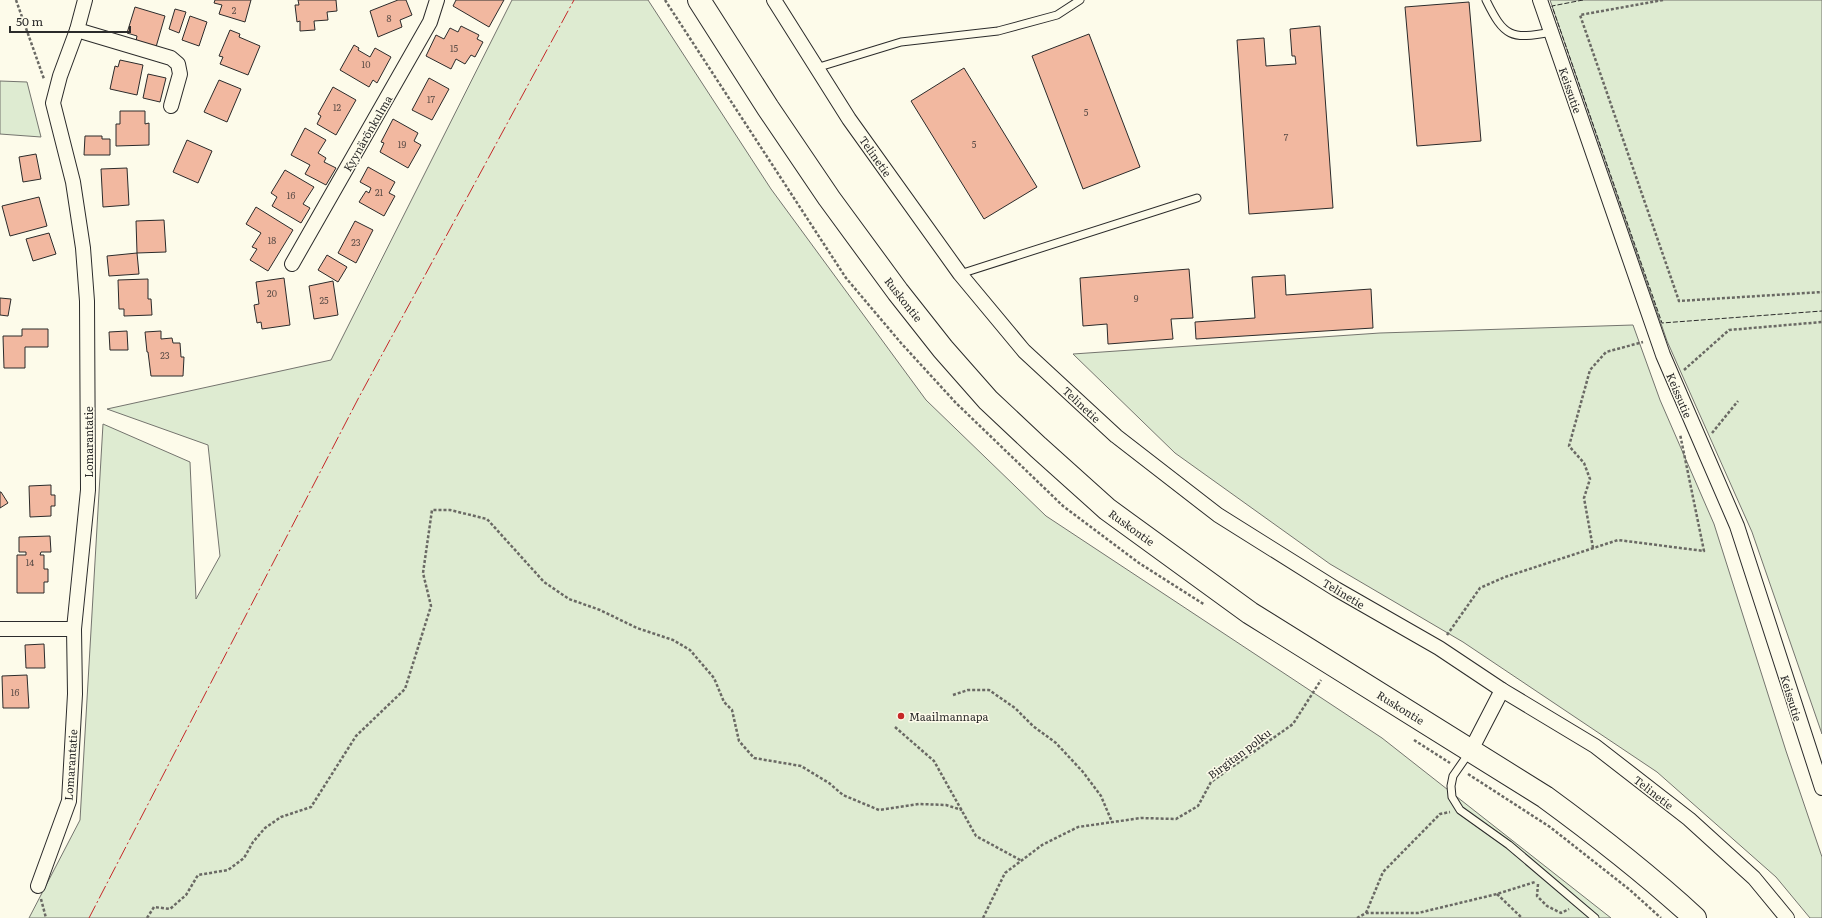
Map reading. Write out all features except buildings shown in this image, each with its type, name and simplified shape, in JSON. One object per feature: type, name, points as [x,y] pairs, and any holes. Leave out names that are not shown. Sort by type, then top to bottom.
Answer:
[{"type":"main road","name":"Ruskontie","points":[[699,0],[768,108],[829,198],[898,292],[943,349],[988,400],[1107,509],[1250,613],[1545,797],[1589,829],[1651,878],[1695,918]]},
{"type":"street","name":"Lomarantatie","points":[[38,886],[69,802],[75,694],[74,629],[88,490],[87,301],[83,248],[73,182],[53,102],[60,76],[77,30],[85,0]]},
{"type":"street","name":"Kyynärönkulma","points":[[292,264],[430,22],[438,0]]},
{"type":"street","name":"Telinetie","points":[[774,0],[849,119],[960,274],[1024,350],[1116,436],[1218,515],[1336,589],[1439,648],[1502,690],[1594,746],[1689,819],[1754,878],[1787,918]]},
{"type":"street","name":"Keissutie","points":[[1540,0],[1657,338],[1737,526],[1822,788]]},
{"type":"street","points":[[77,30],[171,58],[178,64],[180,74],[171,106]]},
{"type":"street","points":[[0,629],[74,629]]},
{"type":"street","points":[[1471,750],[1502,690]]},
{"type":"lane","points":[[816,68],[901,42],[1006,29],[1058,15],[1080,0]]},
{"type":"lane","points":[[1486,0],[1496,20],[1510,34],[1527,37],[1551,32]]},
{"type":"lane","points":[[960,274],[1197,198]]},
{"type":"lane","points":[[1471,750],[1453,776],[1451,786],[1452,797],[1460,810],[1509,845],[1595,918]]},
{"type":"path","points":[[16,0],[53,102]]},
{"type":"path","points":[[1663,0],[1580,15],[1679,301],[1822,292]]},
{"type":"path","points":[[1674,380],[1729,330],[1822,322]]},
{"type":"path","points":[[1593,548],[1584,498],[1590,479],[1584,463],[1570,446],[1590,370],[1606,352],[1657,338]]},
{"type":"path","points":[[1702,446],[1738,401]]},
{"type":"path","points":[[1439,648],[1480,588],[1505,577],[1618,540],[1704,551],[1679,430]]},
{"type":"path","points":[[147,918],[154,907],[170,909],[186,895],[198,876],[228,870],[244,858],[253,842],[265,828],[281,817],[311,807],[356,736],[405,689],[431,606],[423,572],[432,510],[450,510],[487,519],[544,582],[569,599],[600,610],[637,628],[672,640],[690,650],[714,678],[724,702],[732,710],[739,741],[754,758],[801,766],[829,783],[843,795],[880,810],[918,804],[946,805],[962,810]]},
{"type":"path","name":"Birgitan polku","points":[[983,918],[1005,873],[1042,845],[1078,828],[1141,818],[1176,819],[1198,806],[1211,782],[1293,724],[1321,680]]},
{"type":"path","points":[[953,694],[968,690],[989,690],[1015,708],[1033,726],[1056,742],[1083,772],[1101,796],[1112,822]]},
{"type":"path","points":[[895,727],[934,761],[976,836],[1022,861]]},
{"type":"path","points":[[1366,913],[1383,872],[1440,814],[1460,810]]},
{"type":"path","points":[[1357,918],[1366,913],[1418,913],[1497,894],[1538,881],[1537,896],[1547,906],[1561,914],[1578,903]]},
{"type":"path","points":[[38,886],[46,918]]},
{"type":"path","points":[[1497,894],[1522,918]]},
{"type":"green space","points":[[512,0],[648,0],[771,189],[926,400],[1046,516],[1382,738],[1611,918],[29,918],[80,820],[103,424],[190,462],[196,599],[220,556],[208,445],[107,409],[331,360]]},
{"type":"green space","points":[[1550,0],[1822,0],[1822,734],[1752,532],[1667,341]]},
{"type":"green space","points":[[0,81],[27,82],[41,137],[0,134]]},
{"type":"green space","points":[[1633,325],[1660,400],[1714,524],[1786,751],[1822,857],[1822,918],[1810,918],[1776,877],[1657,772],[1463,642],[1330,564],[1175,453],[1073,354],[1380,333]]},
{"type":"fence","points":[[1583,0],[1552,6],[1662,323],[1822,311]]},
{"type":"power","points":[[89,918],[358,399],[574,0]]},
{"type":"place","name":"Maailmannapa","points":[[901,716]]}]
